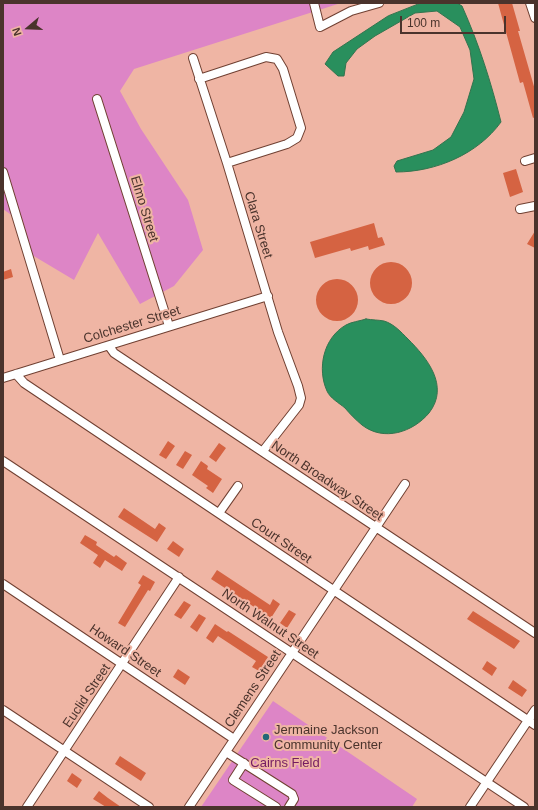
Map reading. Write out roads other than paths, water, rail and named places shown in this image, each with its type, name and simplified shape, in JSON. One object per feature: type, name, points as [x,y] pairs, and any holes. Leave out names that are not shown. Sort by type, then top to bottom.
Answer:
[{"type":"street","points":[[314,3],[320,27],[345,14],[379,3]]},
{"type":"street","points":[[530,3],[535,16]]},
{"type":"street","points":[[199,79],[266,57],[277,59],[283,69],[301,128],[297,138],[287,144],[227,163]]},
{"type":"street","name":"Clara Street","points":[[193,58],[301,398],[299,405],[262,451]]},
{"type":"street","name":"Elmo Street","points":[[97,99],[169,326]]},
{"type":"street","points":[[525,161],[535,158]]},
{"type":"street","points":[[3,172],[60,360]]},
{"type":"street","points":[[520,209],[535,206]]},
{"type":"street","name":"Colchester Street","points":[[3,378],[268,296]]},
{"type":"street","name":"North Broadway Street","points":[[109,346],[114,353],[535,633]]},
{"type":"street","name":"Court Street","points":[[16,374],[24,382],[334,591],[532,722]]},
{"type":"street","name":"North Walnut Street","points":[[3,461],[180,577],[524,807]]},
{"type":"street","name":"Clemens Street","points":[[189,807],[405,484]]},
{"type":"street","points":[[219,513],[238,486]]},
{"type":"street","name":"Euclid Street","points":[[27,807],[180,577]]},
{"type":"street","name":"Howard Street","points":[[3,584],[234,739]]},
{"type":"street","points":[[3,710],[150,807]]},
{"type":"street","points":[[470,807],[532,722],[535,710]]},
{"type":"street","points":[[226,752],[292,794],[294,799],[289,807]]},
{"type":"street","points":[[244,763],[233,780],[276,807]]},
{"type":"place","name":"Jermaine Jackson Community Center","points":[[266,737]]},
{"type":"park label","name":"Cairns Field","points":[[285,763]]}]
